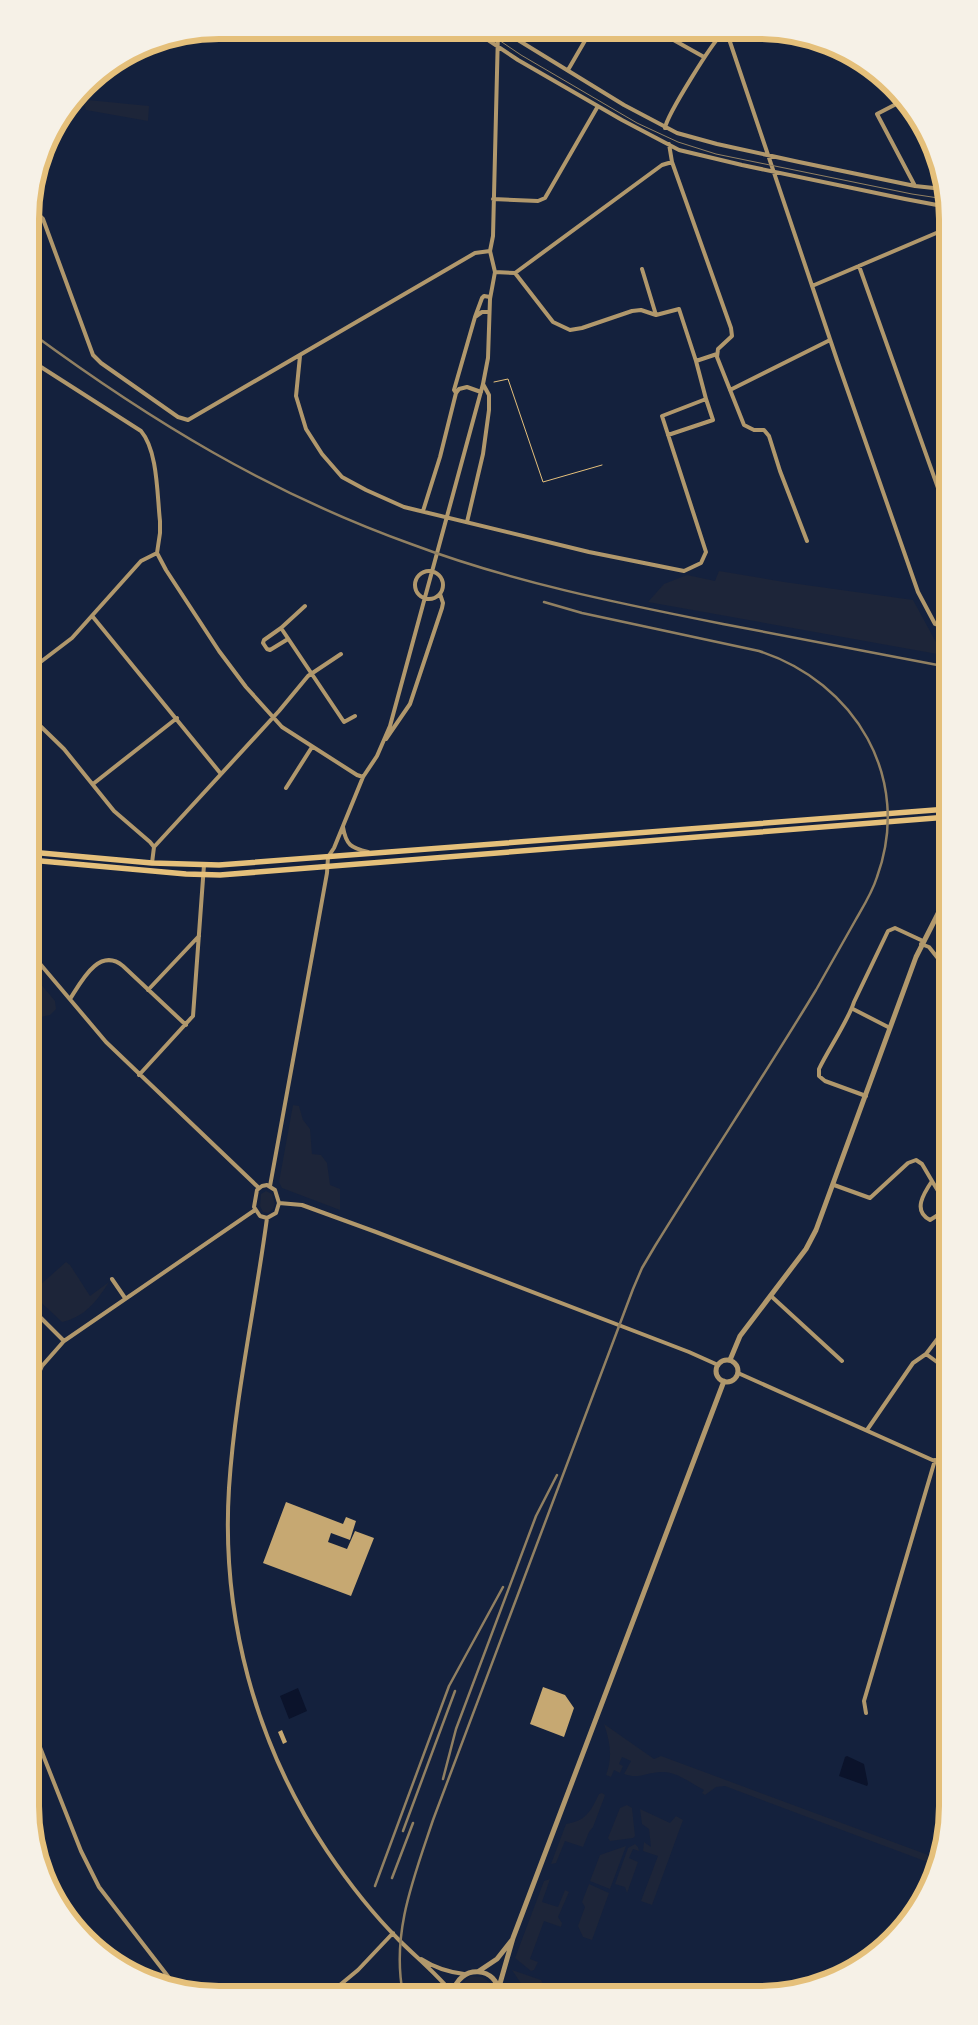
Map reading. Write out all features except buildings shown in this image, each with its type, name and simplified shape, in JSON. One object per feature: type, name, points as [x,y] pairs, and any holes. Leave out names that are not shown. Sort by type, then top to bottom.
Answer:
[{"type":"main road","points":[[39,853],[152,863],[204,865],[939,810]]},
{"type":"main road","points":[[39,861],[204,874],[939,818]]},
{"type":"street","points":[[487,39],[518,60],[645,133],[679,150],[774,172],[939,205]]},
{"type":"street","points":[[384,743],[481,392],[488,358],[490,296],[495,272],[490,251],[493,236],[497,39]]},
{"type":"street","points":[[517,39],[665,128],[717,144],[915,186],[937,188]]},
{"type":"street","points":[[568,70],[586,39]]},
{"type":"street","points":[[672,39],[704,57]]},
{"type":"street","points":[[665,128],[715,39]]},
{"type":"street","points":[[729,39],[830,340],[918,592],[935,624],[939,626]]},
{"type":"street","points":[[898,103],[877,114],[915,186]]},
{"type":"street","points":[[493,199],[538,201],[545,198],[598,106]]},
{"type":"street","points":[[669,144],[672,162],[731,328],[732,336],[719,347],[717,354],[744,425],[754,430],[764,430],[768,434],[807,541]]},
{"type":"street","points":[[495,272],[515,273],[662,165],[672,162]]},
{"type":"street","points":[[39,215],[43,219],[94,355],[101,363],[178,417],[188,420],[475,253],[490,251]]},
{"type":"street","points":[[812,286],[939,232]]},
{"type":"street","points":[[859,266],[939,491]]},
{"type":"street","points":[[642,269],[656,315]]},
{"type":"street","points":[[515,273],[553,322],[562,328],[576,330],[632,311],[641,310],[656,315],[679,309],[713,420],[668,436]]},
{"type":"street","points":[[423,511],[440,457],[456,393],[454,390],[475,316],[482,298],[490,296]]},
{"type":"street","points":[[475,316],[482,312],[489,312]]},
{"type":"street","points":[[730,390],[830,340]]},
{"type":"street","points":[[696,361],[717,354]]},
{"type":"street","points":[[300,356],[296,396],[306,429],[322,454],[342,477],[366,490],[404,506],[589,552],[684,570],[697,566],[704,560],[705,547],[662,416],[706,399]]},
{"type":"street","points":[[39,366],[142,431],[146,436],[152,453],[160,521],[157,553],[169,575],[219,651],[246,687],[282,727],[357,776],[363,777]]},
{"type":"street","points":[[467,522],[483,454],[489,410],[489,395],[483,384]]},
{"type":"street","points":[[456,393],[459,389],[467,387],[481,392]]},
{"type":"street","points":[[39,663],[72,638],[93,617],[141,561],[157,553]]},
{"type":"street","points":[[270,1186],[328,866],[328,857],[334,848],[363,777],[410,704],[442,608],[443,603],[440,594],[443,583],[438,574],[428,571],[418,577],[415,587],[421,596],[431,599],[440,594]]},
{"type":"street","points":[[288,639],[270,650],[264,644],[264,640],[281,628],[305,606]]},
{"type":"street","points":[[93,617],[221,774]]},
{"type":"street","points":[[281,628],[344,722],[355,716]]},
{"type":"street","points":[[152,863],[154,847],[311,674],[342,654]]},
{"type":"street","points":[[93,784],[176,718]]},
{"type":"street","points":[[39,725],[64,749],[114,811],[154,847]]},
{"type":"street","points":[[286,788],[312,747]]},
{"type":"street","points":[[343,826],[346,839],[352,847],[371,852]]},
{"type":"street","points":[[139,1075],[191,1020],[194,1010],[204,865]]},
{"type":"street","points":[[730,1360],[740,1336],[810,1242],[834,1185],[922,942],[938,912]]},
{"type":"street","points":[[866,1097],[825,1081],[819,1074],[819,1069],[845,1018],[853,1009],[854,1002],[890,930],[898,929],[922,942],[929,947],[939,960]]},
{"type":"street","points":[[148,990],[199,936]]},
{"type":"street","points":[[70,999],[97,963],[105,960],[119,963],[186,1025]]},
{"type":"street","points":[[39,963],[106,1042],[259,1188]]},
{"type":"street","points":[[853,1009],[890,1028]]},
{"type":"street","points":[[834,1185],[870,1198],[908,1163],[916,1160],[922,1164],[939,1192]]},
{"type":"street","points":[[932,1181],[924,1193],[920,1208],[926,1218],[930,1220],[939,1214]]},
{"type":"street","points":[[265,1185],[270,1186],[275,1190],[279,1204],[276,1213],[267,1218],[260,1216],[255,1210],[255,1194],[259,1188],[265,1185]]},
{"type":"street","points":[[279,1204],[302,1205],[376,1232],[689,1352],[718,1365]]},
{"type":"street","points":[[39,1373],[42,1366],[64,1340],[255,1210]]},
{"type":"street","points":[[267,1218],[231,1466],[228,1534],[235,1618],[242,1652],[255,1701],[267,1735],[287,1781],[306,1816],[328,1852],[393,1934],[445,1986]]},
{"type":"street","points":[[112,1279],[125,1298]]},
{"type":"street","points":[[771,1296],[842,1361]]},
{"type":"street","points":[[39,1316],[64,1340]]},
{"type":"street","points":[[867,1430],[913,1363],[926,1354],[939,1336]]},
{"type":"street","points":[[926,1354],[939,1363]]},
{"type":"street","points":[[730,1360],[737,1366],[738,1373],[733,1380],[724,1381],[718,1376],[718,1365],[722,1361],[730,1360]]},
{"type":"street","points":[[738,1373],[939,1462]]},
{"type":"street","points":[[499,1986],[513,1938],[718,1391],[724,1381]]},
{"type":"street","points":[[866,1713],[864,1701],[935,1460]]},
{"type":"street","points":[[39,1745],[81,1851],[99,1887],[171,1980]]},
{"type":"street","points":[[339,1986],[358,1970],[393,1934]]},
{"type":"street","points":[[417,1956],[432,1966],[448,1972],[464,1974],[478,1972],[498,1959],[513,1938]]},
{"type":"street","points":[[478,1972],[489,1976],[498,1986]]},
{"type":"street","points":[[455,1986],[464,1974]]},
{"type":"path","points":[[494,382],[508,378],[543,482],[602,465]]},
{"type":"shaded area","points":[[88,100],[149,106],[148,121],[86,110],[84,105]]},
{"type":"shaded area","points":[[719,571],[913,600],[939,648],[939,654],[648,602],[664,584],[687,575],[715,581]]},
{"type":"shaded area","points":[[39,982],[55,1001],[56,1009],[50,1015],[41,1017],[39,1015]]},
{"type":"shaded area","points":[[293,1105],[299,1106],[303,1120],[310,1129],[312,1154],[321,1155],[327,1163],[330,1185],[340,1189],[340,1210],[282,1188],[279,1182]]},
{"type":"shaded area","points":[[266,1191],[272,1194],[275,1204],[268,1213],[263,1212],[260,1206],[261,1194]]},
{"type":"shaded area","points":[[66,1262],[70,1265],[90,1296],[109,1282],[90,1307],[70,1320],[62,1322],[39,1300],[39,1286]]},
{"type":"shaded area","points":[[298,1688],[307,1711],[289,1719],[280,1696]]},
{"type":"shaded area","points":[[604,1724],[654,1759],[661,1756],[932,1856],[930,1863],[725,1786],[716,1787],[705,1795],[702,1793],[704,1790],[679,1776],[669,1773],[658,1772],[639,1776],[624,1774],[631,1761],[622,1757],[619,1764],[623,1766],[620,1773],[614,1770],[611,1777],[606,1775],[610,1750]]},
{"type":"shaded area","points":[[847,1756],[864,1764],[867,1786],[839,1776]]},
{"type":"shaded area","points":[[599,1794],[605,1795],[604,1798],[583,1847],[565,1841],[556,1863],[551,1864],[566,1824],[583,1818]]},
{"type":"shaded area","points":[[627,1805],[632,1808],[635,1836],[633,1838],[610,1841],[608,1838],[620,1808]]},
{"type":"shaded area","points":[[640,1809],[670,1823],[676,1816],[683,1820],[652,1905],[641,1901],[658,1856],[643,1851],[644,1842],[651,1847],[649,1829],[642,1824]]},
{"type":"shaded area","points":[[635,1844],[639,1851],[633,1849],[629,1858],[638,1862],[627,1893],[625,1887],[615,1884],[628,1848]]},
{"type":"shaded area","points":[[626,1846],[610,1889],[590,1881],[600,1855]]},
{"type":"shaded area","points":[[550,1879],[542,1902],[558,1907],[565,1890],[569,1892],[558,1917],[562,1923],[561,1927],[544,1921],[530,1959],[538,1962],[534,1970],[531,1971],[515,1958],[544,1881]]},
{"type":"shaded area","points":[[589,1884],[609,1893],[592,1940],[583,1937],[578,1926],[585,1907],[582,1902]]},
{"type":"shaded area","points":[[512,1970],[541,1980],[546,1986],[523,1986]]},
{"type":"shaded area","points":[[471,1976],[482,1977],[492,1984],[464,1986],[461,1984]]},
{"type":"tram line","points":[[497,39],[521,55],[637,123],[678,142],[716,154],[938,198]]},
{"type":"railway","points":[[39,339],[75,365],[166,425],[260,478],[359,524],[411,544],[487,570],[604,599],[939,665]]},
{"type":"railway","points":[[402,1986],[400,1949],[402,1927],[412,1884],[433,1820],[633,1289],[642,1268],[655,1246],[816,990],[864,905],[873,889],[886,840],[887,804],[881,770],[867,739],[848,710],[823,685],[793,666],[759,651],[582,613],[544,602]]},
{"type":"railway","points":[[443,1779],[456,1729],[536,1516],[557,1475]]},
{"type":"railway","points":[[375,1886],[449,1686],[503,1587]]},
{"type":"railway","points":[[403,1831],[455,1691]]},
{"type":"railway","points":[[392,1878],[413,1823]]}]
